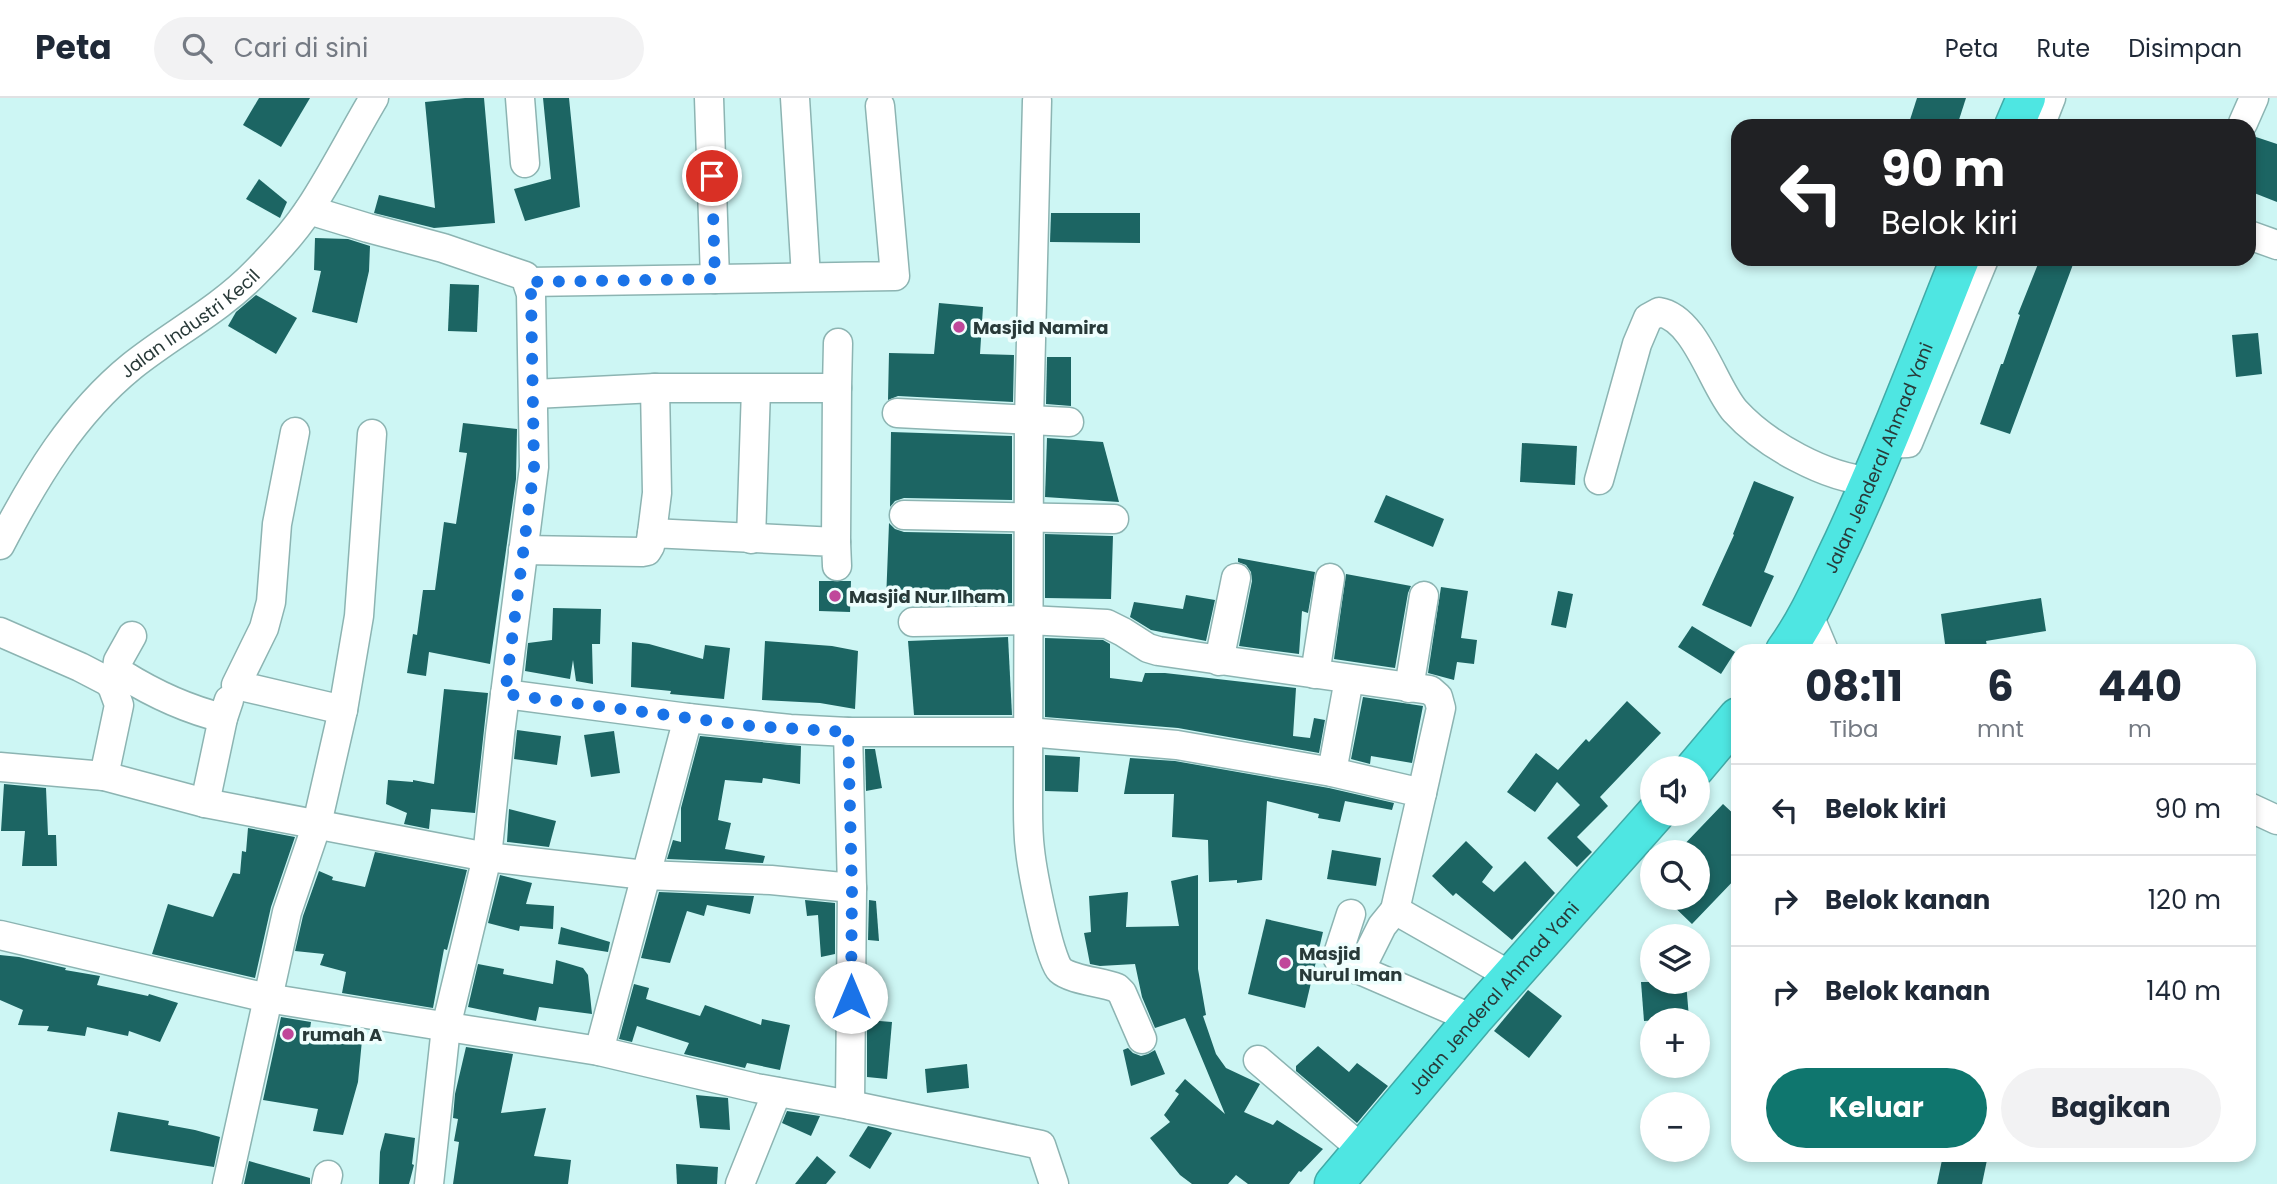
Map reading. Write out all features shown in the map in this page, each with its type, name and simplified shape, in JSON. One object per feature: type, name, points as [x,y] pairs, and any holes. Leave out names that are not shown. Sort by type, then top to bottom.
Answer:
[{"type":"highway","points":[[2017,119],[2026,98]]},
{"type":"highway","name":"Jalan Jenderal Ahmad Yani","points":[[1790,644],[1808,613],[1871,481],[1957,266]]},
{"type":"highway","points":[[1705,756],[1731,725]]},
{"type":"highway","name":"Jalan Jenderal Ahmad Yani","points":[[1334,1184],[1473,1019],[1644,826]]},
{"type":"street","name":"Jalan Industri Kecil","points":[[0,545],[36,480],[82,414],[131,367],[254,275],[309,210],[374,98]]},
{"type":"street","points":[[520,98],[525,163]]},
{"type":"street","points":[[709,98],[715,279]]},
{"type":"street","points":[[795,98],[806,277]]},
{"type":"street","points":[[2043,119],[2051,98]]},
{"type":"street","points":[[1037,101],[1028,518],[1030,852],[1054,960],[1062,972],[1117,988],[1122,993],[1142,1039]]},
{"type":"street","points":[[528,282],[895,276],[880,106]]},
{"type":"street","points":[[309,210],[443,248],[525,276],[531,294],[534,467],[487,857],[446,1027],[429,1184]]},
{"type":"street","points":[[2256,238],[2277,245]]},
{"type":"street","points":[[1886,444],[1908,443],[1981,266]]},
{"type":"street","points":[[1599,480],[1637,344],[1648,318],[1659,312],[1671,315],[1679,322],[1702,354],[1734,409],[1768,440],[1827,470],[1857,480],[1871,481]]},
{"type":"street","points":[[652,533],[751,539],[836,554],[838,342]]},
{"type":"street","points":[[534,394],[655,388],[837,388]]},
{"type":"street","points":[[523,550],[647,551],[650,546],[657,493],[655,388]]},
{"type":"street","points":[[751,539],[756,389]]},
{"type":"street","points":[[897,413],[1069,422]]},
{"type":"street","points":[[205,803],[223,718],[264,628],[271,602],[277,524],[295,432]]},
{"type":"street","points":[[227,1184],[287,912],[317,824],[343,710],[359,616],[372,435]]},
{"type":"street","points":[[904,515],[1114,519]]},
{"type":"street","points":[[1219,661],[1236,578]]},
{"type":"street","points":[[1315,674],[1330,578]]},
{"type":"street","points":[[1409,688],[1424,596]]},
{"type":"street","points":[[1808,613],[1821,644]]},
{"type":"street","points":[[914,622],[1028,620],[1107,624],[1150,649],[1430,690],[1438,697],[1441,705],[1395,910],[1382,926],[1360,970]]},
{"type":"street","points":[[0,632],[80,667],[112,686],[119,705],[104,776]]},
{"type":"street","points":[[132,636],[118,661],[117,668],[122,674],[172,702],[223,718]]},
{"type":"street","points":[[1332,772],[1349,679]]},
{"type":"street","points":[[236,685],[343,710]]},
{"type":"street","points":[[505,694],[761,727],[848,732],[1028,732],[1177,745],[1332,772],[1422,793]]},
{"type":"street","points":[[599,1051],[688,718]]},
{"type":"street","points":[[848,732],[852,888],[850,1105]]},
{"type":"street","points":[[0,767],[104,776],[205,803],[487,857],[645,875],[771,880],[852,888]]},
{"type":"street","points":[[2256,810],[2277,820]]},
{"type":"street","points":[[1395,910],[1511,976]]},
{"type":"street","points":[[1351,914],[1337,957],[1342,966],[1360,970],[1473,1019]]},
{"type":"street","points":[[0,934],[267,999],[599,1051],[777,1092],[1041,1145],[1054,1184]]},
{"type":"street","points":[[1258,1060],[1363,1150]]},
{"type":"street","points":[[740,1184],[777,1092]]},
{"type":"building","points":[[259,98],[310,98],[281,147],[243,125]]},
{"type":"building","points":[[484,98],[495,223],[434,228],[374,213],[379,195],[435,208],[425,102]]},
{"type":"building","points":[[543,98],[569,98],[580,207],[525,221],[514,189],[551,179]]},
{"type":"building","points":[[1917,98],[1966,98],[1959,119],[1910,119]]},
{"type":"building","points":[[2256,137],[2277,144],[2277,202],[2256,194]]},
{"type":"building","points":[[259,179],[287,202],[280,218],[246,199]]},
{"type":"building","points":[[1051,213],[1140,213],[1140,243],[1050,242]]},
{"type":"building","points":[[315,238],[348,239],[370,246],[369,271],[357,323],[312,312],[321,271],[314,270]]},
{"type":"building","points":[[2037,266],[2072,266],[2010,434],[1980,424],[2020,315],[2018,314]]},
{"type":"building","points":[[450,284],[479,285],[477,332],[448,331]]},
{"type":"building","points":[[256,295],[297,318],[276,354],[228,326],[236,312]]},
{"type":"building","points":[[939,303],[983,307],[980,354],[1014,355],[1013,402],[898,396],[888,400],[889,353],[934,354]]},
{"type":"building","points":[[2258,333],[2262,374],[2236,377],[2232,335]]},
{"type":"building","points":[[1047,357],[1071,357],[1071,406],[1046,404]]},
{"type":"building","points":[[463,423],[517,429],[516,479],[490,664],[429,652],[426,676],[407,673],[413,634],[417,635],[423,590],[435,590],[444,522],[456,524],[467,453],[459,452]]},
{"type":"building","points":[[891,432],[1012,436],[1012,500],[904,498],[895,501],[890,507]]},
{"type":"building","points":[[1047,438],[1103,442],[1119,502],[1045,497]]},
{"type":"building","points":[[1522,443],[1577,446],[1575,485],[1520,482]]},
{"type":"building","points":[[1754,481],[1794,497],[1764,572],[1774,576],[1751,627],[1702,605],[1734,535]]},
{"type":"building","points":[[1386,495],[1444,519],[1433,547],[1374,522]]},
{"type":"building","points":[[889,523],[904,532],[1012,534],[1012,603],[886,601]]},
{"type":"building","points":[[1045,534],[1113,536],[1111,599],[1045,598]]},
{"type":"building","points":[[1238,558],[1315,572],[1308,613],[1302,611],[1299,654],[1239,646],[1252,581],[1251,572],[1246,565],[1238,562]]},
{"type":"building","points":[[1346,574],[1411,586],[1395,668],[1334,659]]},
{"type":"building","name":"Masjid Nur Ilham","points":[[819,581],[851,581],[850,612],[819,611]]},
{"type":"building","points":[[1441,587],[1468,591],[1461,638],[1477,640],[1474,664],[1457,662],[1454,680],[1428,673]]},
{"type":"building","points":[[1558,591],[1573,594],[1566,628],[1551,625]]},
{"type":"building","points":[[1186,595],[1215,600],[1206,641],[1151,630],[1130,617],[1134,602],[1183,609]]},
{"type":"building","points":[[2041,598],[2046,631],[1986,641],[1987,644],[1945,644],[1941,614]]},
{"type":"building","points":[[553,608],[601,609],[600,644],[592,644],[593,684],[576,681],[573,660],[570,679],[525,671],[528,643],[552,640]]},
{"type":"building","points":[[1692,626],[1731,650],[1731,658],[1721,674],[1678,647]]},
{"type":"building","points":[[1008,637],[1012,715],[914,715],[908,641]]},
{"type":"building","points":[[1045,638],[1103,640],[1110,644],[1110,678],[1142,682],[1145,673],[1165,673],[1296,688],[1293,736],[1310,738],[1314,718],[1325,720],[1319,753],[1178,728],[1045,717]]},
{"type":"building","points":[[765,641],[832,646],[858,651],[855,709],[820,703],[762,700]]},
{"type":"building","points":[[632,642],[703,659],[705,645],[730,648],[724,699],[631,687]]},
{"type":"building","points":[[444,689],[488,693],[475,813],[431,809],[429,829],[404,824],[407,813],[386,804],[388,780],[413,780],[434,784]]},
{"type":"building","points":[[1363,697],[1423,706],[1412,763],[1371,756],[1370,764],[1351,759]]},
{"type":"building","points":[[1627,701],[1661,733],[1600,797],[1608,806],[1577,837],[1592,852],[1577,867],[1547,838],[1580,805],[1557,782],[1535,812],[1507,792],[1536,753],[1558,770],[1586,739],[1589,742]]},
{"type":"building","points":[[517,730],[561,736],[557,765],[514,759]]},
{"type":"building","points":[[614,731],[620,773],[591,777],[584,735]]},
{"type":"building","points":[[700,736],[801,746],[800,784],[763,778],[762,783],[725,780],[718,820],[731,823],[725,849],[765,856],[763,863],[667,859],[673,840],[681,842],[681,808]]},
{"type":"building","points":[[865,749],[875,749],[882,788],[866,791]]},
{"type":"building","points":[[1045,755],[1080,757],[1078,792],[1045,791]]},
{"type":"building","points":[[1130,758],[1175,761],[1329,788],[1394,803],[1392,810],[1345,801],[1340,822],[1318,818],[1319,814],[1267,801],[1262,880],[1209,882],[1208,840],[1172,837],[1174,794],[1124,794]]},
{"type":"building","points":[[4,784],[46,788],[48,835],[56,835],[57,866],[22,866],[25,831],[1,831]]},
{"type":"building","points":[[1723,804],[1731,811],[1731,883],[1710,905],[1710,840],[1688,840],[1702,826],[1710,826],[1710,818]]},
{"type":"building","points":[[509,809],[556,821],[549,847],[507,842]]},
{"type":"building","points":[[248,828],[295,837],[271,907],[255,978],[152,954],[168,904],[213,917],[233,873],[240,874],[242,851],[246,852]]},
{"type":"building","points":[[1466,841],[1493,867],[1482,882],[1494,892],[1525,861],[1555,893],[1512,940],[1456,893],[1453,896],[1432,876]]},
{"type":"building","points":[[1332,850],[1381,858],[1376,886],[1327,879]]},
{"type":"building","points":[[375,852],[467,870],[447,950],[444,949],[433,1008],[342,993],[346,972],[320,965],[324,954],[295,951],[303,916],[319,871],[333,877],[332,880],[365,887]]},
{"type":"building","points":[[500,875],[532,883],[526,904],[554,906],[553,929],[520,926],[519,931],[488,923]]},
{"type":"building","points":[[1198,875],[1198,969],[1206,1015],[1203,1016],[1216,1054],[1226,1068],[1260,1084],[1244,1112],[1273,1125],[1277,1120],[1323,1149],[1289,1184],[1248,1184],[1236,1175],[1228,1184],[1192,1184],[1180,1175],[1150,1138],[1170,1122],[1164,1115],[1179,1094],[1175,1091],[1185,1079],[1225,1114],[1185,1018],[1155,1028],[1142,997],[1135,964],[1090,964],[1084,933],[1091,932],[1089,896],[1128,892],[1126,927],[1179,926],[1171,881]]},
{"type":"building","points":[[659,892],[754,896],[750,914],[707,905],[704,916],[687,911],[670,963],[641,958]]},
{"type":"building","points":[[805,900],[835,903],[835,954],[821,957],[818,915],[807,916]]},
{"type":"building","points":[[869,900],[876,901],[879,941],[868,940]]},
{"type":"building","points":[[1677,910],[1705,910],[1692,924]]},
{"type":"building","name":"Masjid Nurul Iman","points":[[1266,919],[1323,932],[1305,1008],[1248,994]]},
{"type":"building","points":[[561,927],[610,942],[608,952],[558,944]]},
{"type":"building","points":[[0,955],[100,976],[97,985],[148,996],[149,994],[178,1003],[160,1042],[129,1031],[128,1036],[87,1027],[85,1036],[47,1031],[49,1026],[18,1025],[23,1010],[0,1000]]},
{"type":"building","points":[[556,960],[583,968],[588,975],[592,1014],[539,1007],[536,1021],[468,1007],[478,964],[504,969],[503,974],[553,984]]},
{"type":"building","points":[[634,984],[649,988],[646,999],[700,1016],[705,1005],[761,1025],[762,1019],[790,1025],[780,1070],[747,1063],[745,1068],[684,1054],[689,1043],[637,1026],[632,1042],[619,1039]]},
{"type":"building","points":[[1528,990],[1562,1016],[1529,1058],[1494,1031]]},
{"type":"building","points":[[1642,994],[1687,994],[1688,1008],[1643,1008]]},
{"type":"building","points":[[281,1017],[311,1022],[310,1029],[362,1040],[358,1082],[343,1135],[313,1131],[318,1109],[263,1100]]},
{"type":"building","points":[[867,1020],[892,1022],[887,1079],[867,1077]]},
{"type":"building","points":[[1318,1046],[1349,1072],[1357,1063],[1388,1086],[1357,1123],[1296,1071],[1296,1066]]},
{"type":"building","points":[[466,1047],[513,1054],[501,1113],[546,1108],[534,1156],[571,1160],[568,1184],[453,1184],[459,1142],[454,1141],[458,1119],[453,1118],[455,1094]]},
{"type":"building","points":[[1128,1048],[1141,1056],[1155,1050],[1165,1074],[1131,1086],[1123,1050]]},
{"type":"building","points":[[967,1064],[969,1088],[927,1093],[925,1069]]},
{"type":"building","points":[[696,1095],[728,1098],[730,1130],[700,1128]]},
{"type":"building","points":[[787,1111],[820,1116],[811,1136],[782,1123]]},
{"type":"building","points":[[118,1112],[169,1121],[168,1125],[220,1137],[214,1167],[110,1151]]},
{"type":"building","points":[[868,1126],[892,1133],[870,1169],[849,1156]]},
{"type":"building","points":[[385,1133],[415,1138],[414,1165],[409,1184],[379,1184],[380,1152]]},
{"type":"building","points":[[817,1156],[836,1172],[826,1184],[795,1184]]},
{"type":"building","points":[[249,1161],[310,1178],[310,1184],[244,1184]]},
{"type":"building","points":[[1942,1162],[1987,1162],[1982,1184],[1937,1184]]},
{"type":"building","points":[[676,1164],[718,1167],[717,1184],[677,1184]]},
{"type":"place","name":"Masjid Namira","points":[[959,327]]},
{"type":"place","name":"Masjid Nur Ilham","points":[[835,596]]},
{"type":"place","name":"Masjid Nurul Iman","points":[[1285,963]]},
{"type":"place","name":"rumah A","points":[[288,1034]]},
{"type":"route","points":[[712,176],[715,279],[528,282],[531,294],[534,467],[505,694],[751,726],[848,732],[852,888],[851,997]]}]
